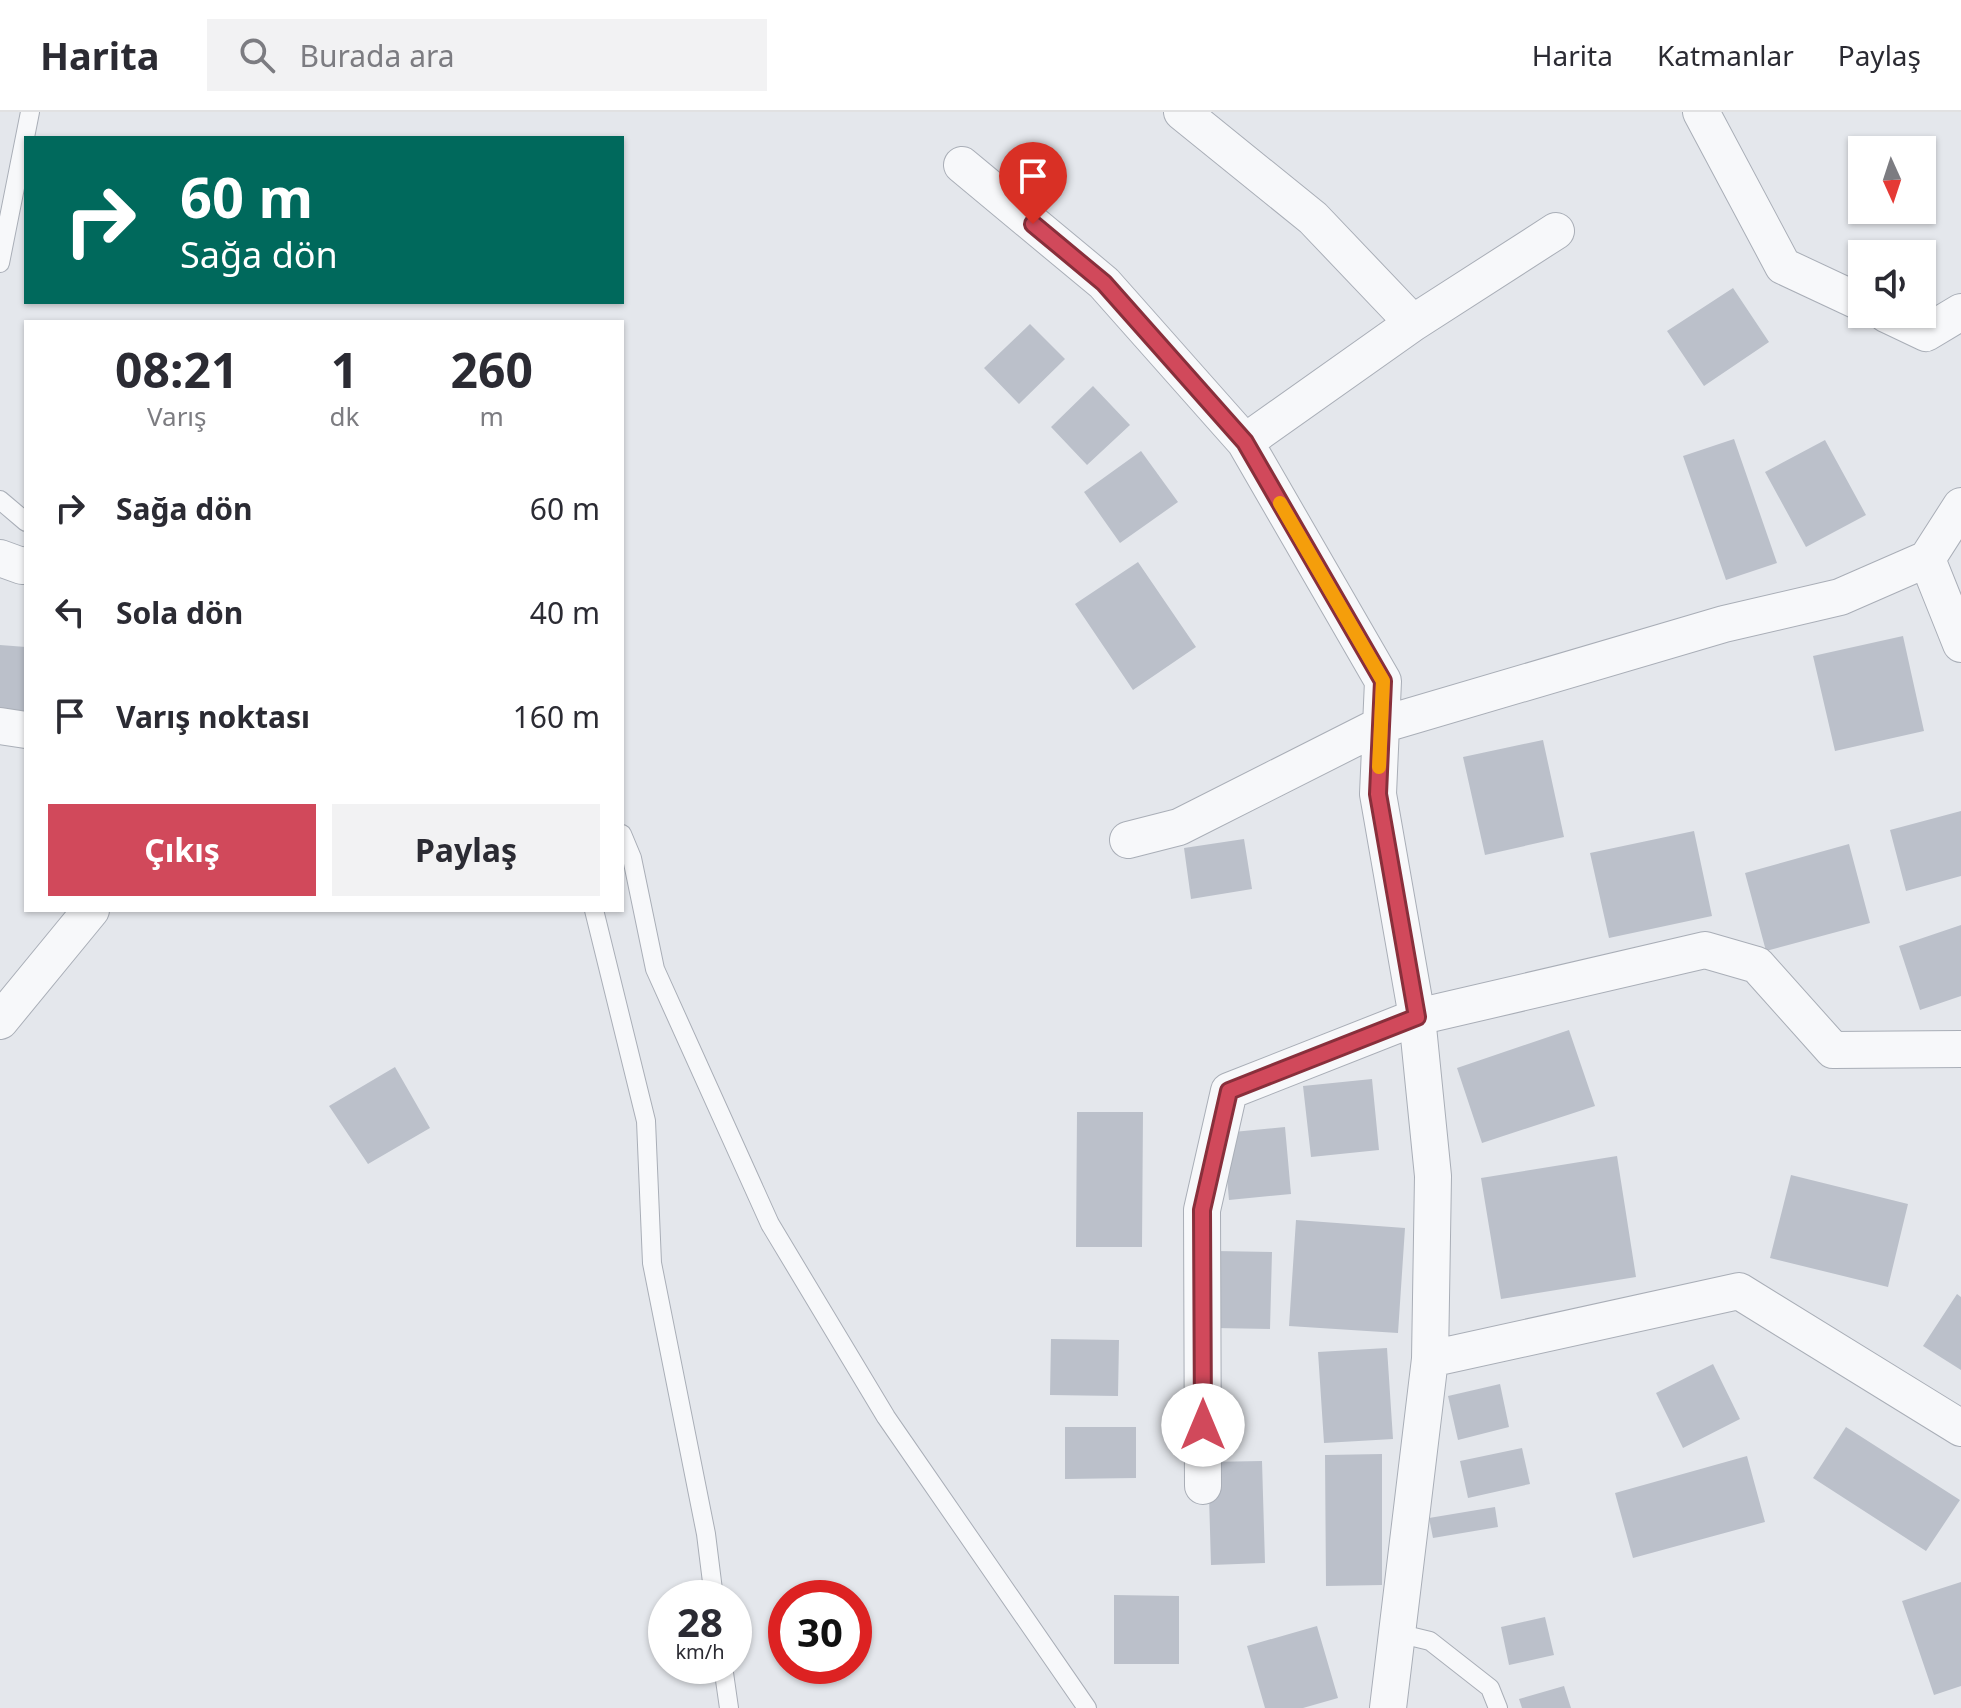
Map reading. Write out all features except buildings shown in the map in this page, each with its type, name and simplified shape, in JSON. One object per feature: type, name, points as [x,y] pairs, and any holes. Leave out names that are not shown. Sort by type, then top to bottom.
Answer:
[{"type":"street","points":[[1182,112],[1313,218],[1413,323]]},
{"type":"street","points":[[1701,112],[1783,266],[1848,296]]},
{"type":"street","points":[[962,165],[1104,283],[1245,442],[1383,681],[1378,794],[1417,1017],[1433,1176],[1430,1359],[1388,1708]]},
{"type":"street","points":[[1245,442],[1413,323],[1556,231]]},
{"type":"street","points":[[1936,327],[1961,312]]},
{"type":"street","points":[[1915,328],[1926,333],[1934,328]]},
{"type":"street","points":[[1128,840],[1179,827],[1381,725],[1724,624],[1840,597],[1927,559],[1961,506]]},
{"type":"street","points":[[0,558],[24,566]]},
{"type":"street","points":[[1927,559],[1961,644]]},
{"type":"street","points":[[0,726],[24,730]]},
{"type":"street","points":[[0,1021],[89,912]]},
{"type":"street","points":[[1203,1486],[1202,1210],[1229,1091],[1417,1017],[1705,950],[1757,965],[1833,1050],[1961,1049]]},
{"type":"street","points":[[1430,1359],[1739,1291],[1961,1428]]},
{"type":"lane","points":[[25,136],[30,112]]},
{"type":"lane","points":[[0,263],[24,142]]},
{"type":"lane","points":[[0,500],[24,520]]},
{"type":"lane","points":[[624,839],[632,858],[655,969],[770,1224],[886,1417],[1087,1708]]},
{"type":"lane","points":[[594,912],[646,1121],[652,1263],[706,1534],[712,1580]]},
{"type":"lane","points":[[1397,1633],[1430,1641],[1490,1688],[1498,1708]]},
{"type":"lane","points":[[726,1684],[729,1708]]},
{"type":"slow traffic","points":[[1280,503],[1383,681],[1379,767]]},
{"type":"route","points":[[1033,224],[1104,283],[1245,442],[1383,681],[1378,794],[1417,1017],[1229,1091],[1202,1210],[1203,1425]]}]
